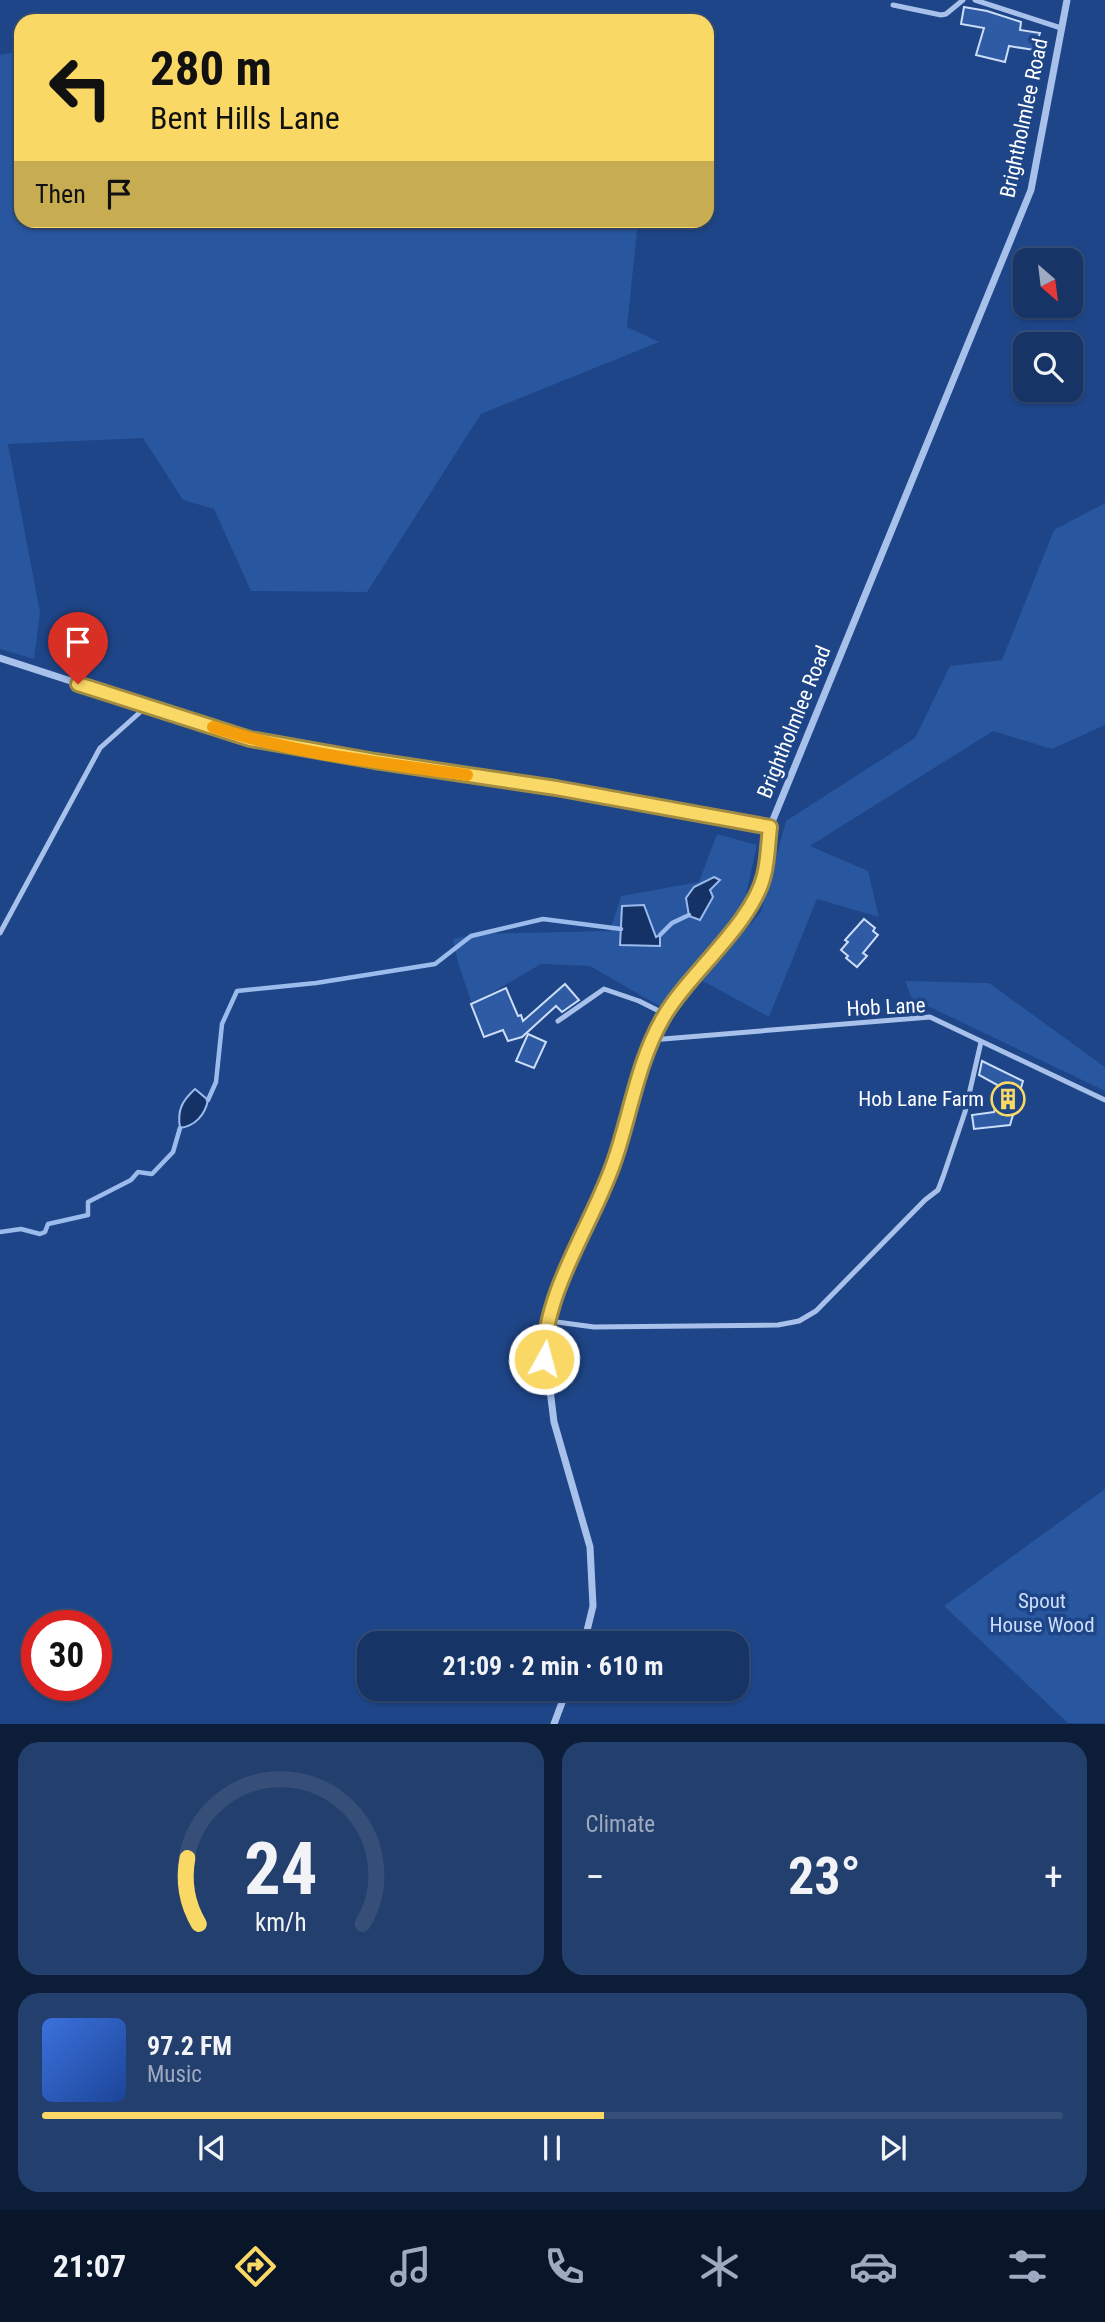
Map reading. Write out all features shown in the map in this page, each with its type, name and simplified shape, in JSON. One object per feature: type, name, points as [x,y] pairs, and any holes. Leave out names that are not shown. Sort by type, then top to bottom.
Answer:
[{"type":"street","name":"Brightholmlee Road","points":[[587,1631],[593,1606],[590,1547],[554,1422],[544,1359],[544,1342],[549,1321],[563,1278],[615,1162],[651,1040],[665,1014],[750,906],[764,877],[770,827],[1031,190],[1067,0]]},
{"type":"street","points":[[0,659],[250,739],[556,788],[770,827]]},
{"type":"street","points":[[554,1724],[563,1701]]},
{"type":"lane","points":[[893,5],[942,15],[963,0]]},
{"type":"lane","points":[[975,0],[1061,28]]},
{"type":"lane","points":[[0,933],[100,748],[147,706]]},
{"type":"lane","points":[[558,1021],[604,989],[639,1001],[665,1014]]},
{"type":"lane","name":"Hob Lane","points":[[651,1040],[930,1017],[1105,1100]]},
{"type":"lane","points":[[549,1321],[594,1327],[765,1325],[799,1321],[816,1311],[938,1190],[965,1112],[981,1042]]},
{"type":"green space","points":[[14,52],[14,228],[637,228],[627,327],[659,342],[481,414],[367,592],[251,591],[214,509],[183,500],[143,438],[8,444],[40,612],[34,659],[0,649],[0,55]]},
{"type":"green space","points":[[1105,503],[1105,725],[1052,749],[993,731],[810,846],[868,871],[879,917],[817,899],[769,1017],[701,980],[761,912],[786,821],[915,738],[950,666],[1002,660],[1054,530]]},
{"type":"green space","points":[[717,834],[757,845],[744,904],[663,1008],[590,966],[541,964],[472,1004],[453,939],[477,934],[610,931],[621,896],[699,882]]},
{"type":"green space","points":[[905,981],[989,983],[1105,1067],[1105,1091],[930,1007],[915,1007]]},
{"type":"green space","name":"Spout House Wood","points":[[1105,1489],[1105,1723],[1068,1723],[944,1606]]},
{"type":"shaded area","points":[[714,877],[720,880],[710,890],[713,897],[700,920],[689,916],[686,898],[694,887]]},
{"type":"shaded area","points":[[644,905],[656,937],[660,935],[660,946],[620,945],[622,906]]},
{"type":"shaded area","points":[[195,1089],[208,1100],[207,1105],[195,1122],[180,1128],[182,1106]]},
{"type":"building","points":[[964,7],[1021,22],[1020,30],[1040,33],[1034,50],[1009,46],[1005,62],[976,55],[984,28],[961,24]]},
{"type":"building","points":[[864,919],[875,928],[873,931],[878,935],[863,953],[867,956],[857,967],[841,950],[848,942],[845,940]]},
{"type":"building","points":[[565,984],[579,1000],[562,1012],[556,1006],[522,1037],[508,1041],[503,1030],[484,1037],[471,1004],[506,988],[518,1016],[521,1015],[523,1021]]},
{"type":"building","points":[[528,1034],[546,1042],[534,1068],[516,1061]]},
{"type":"building","name":"Hob Lane Farm","points":[[982,1061],[1023,1081],[1010,1125],[974,1129],[972,1115],[994,1112],[1001,1087],[979,1075]]},
{"type":"waterway","points":[[660,935],[672,923],[689,915]]},
{"type":"waterway","points":[[208,1100],[216,1082],[222,1024],[237,991],[316,983],[435,964],[471,936],[543,919],[621,929]]},
{"type":"waterway","points":[[0,1232],[21,1229],[40,1234],[45,1232],[48,1224],[88,1215],[88,1202],[131,1180],[138,1172],[152,1174],[173,1152],[180,1128]]},
{"type":"slow traffic","points":[[213,727],[250,739],[467,775]]},
{"type":"place","name":"Hob Lane Farm","points":[[1008,1099]]},
{"type":"route","points":[[78,684],[250,739],[556,788],[770,827],[764,877],[750,906],[667,1012],[651,1040],[615,1162],[563,1278],[544,1342],[544,1359]]}]
